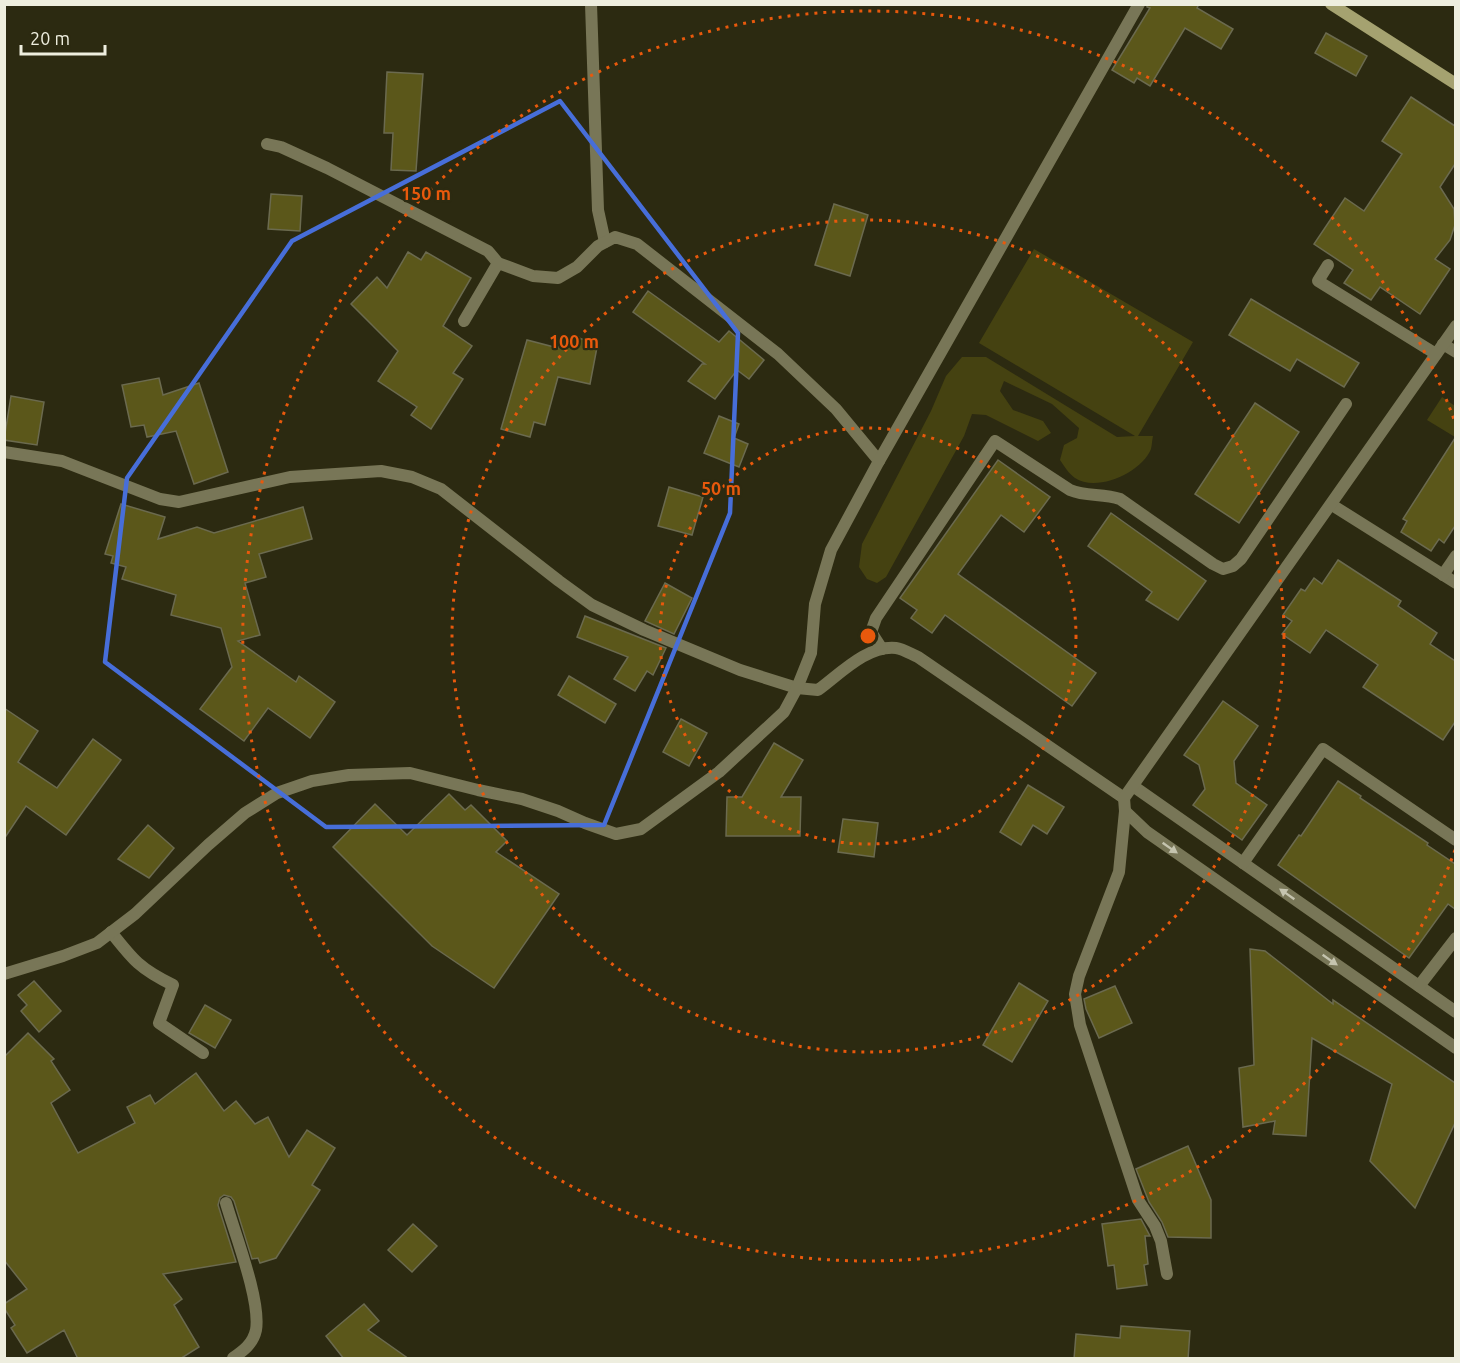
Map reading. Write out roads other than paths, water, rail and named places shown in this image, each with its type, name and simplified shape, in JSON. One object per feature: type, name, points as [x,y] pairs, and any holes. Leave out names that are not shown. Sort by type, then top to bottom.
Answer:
[{"type":"main road","points":[[1331,4],[1455,84]]},
{"type":"street","points":[[591,4],[598,210],[605,243]]},
{"type":"street","points":[[4,974],[97,943],[135,914],[245,813],[277,793],[312,780],[349,775],[410,773],[522,799],[616,834],[641,829],[719,772],[784,712],[797,688],[811,653],[815,604],[831,550],[879,461],[1139,4]]},
{"type":"street","points":[[267,144],[281,147],[327,168],[489,251],[498,263],[533,276],[558,278],[577,267],[598,246],[615,237],[637,244],[778,354],[836,409],[879,461]]},
{"type":"street","points":[[464,321],[498,263]]},
{"type":"street","points":[[1328,265],[1318,281],[1439,349],[1455,352]]},
{"type":"street","points":[[1167,1274],[1161,1240],[1138,1200],[1080,1025],[1075,994],[1078,976],[1119,872],[1125,805],[1133,786],[1332,505],[1455,326]]},
{"type":"street","points":[[882,649],[871,632],[876,618],[995,441],[1070,490],[1081,495],[1110,496],[1120,499],[1213,564],[1223,568],[1233,566],[1240,559],[1346,404]]},
{"type":"street","points":[[4,452],[62,461],[160,499],[179,502],[290,477],[381,471],[412,477],[441,489],[592,605],[683,648],[740,670],[797,688],[819,690],[858,659],[882,649],[897,648],[918,657],[1125,805],[1147,832],[1455,1048]]},
{"type":"street","points":[[1332,505],[1455,583]]},
{"type":"street","points":[[1443,575],[1455,556]]},
{"type":"street","points":[[1243,863],[1323,749],[1455,840]]},
{"type":"street","points":[[1133,786],[1455,1012]]},
{"type":"street","points":[[111,932],[135,962],[150,974],[173,985],[159,1023],[203,1053]]},
{"type":"street","points":[[1419,986],[1455,938]]},
{"type":"street","points":[[226,1203],[256,1305],[256,1331],[248,1347],[233,1359]]}]
